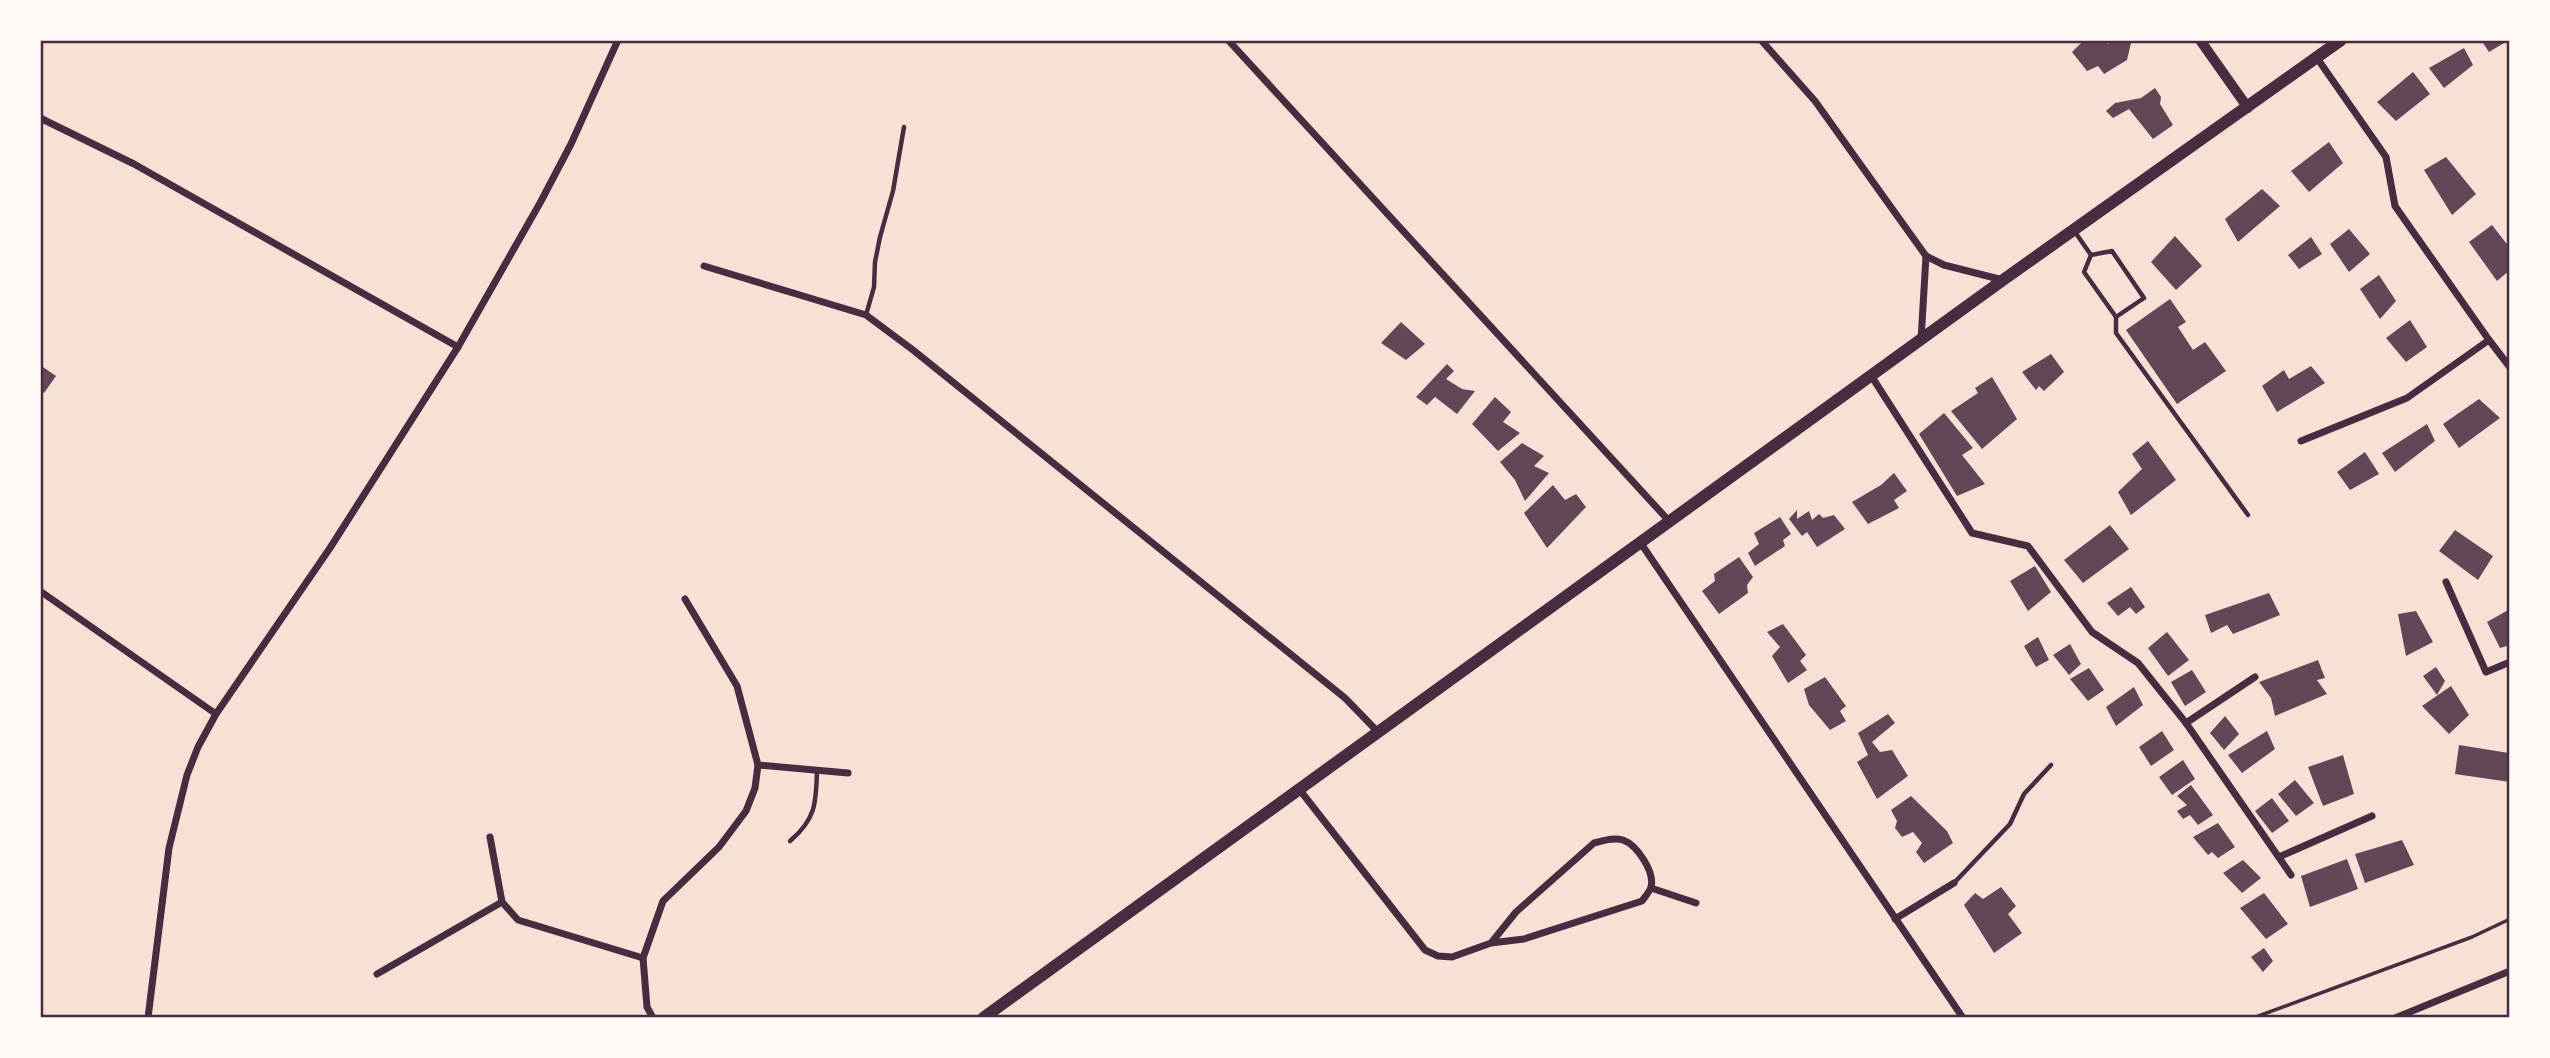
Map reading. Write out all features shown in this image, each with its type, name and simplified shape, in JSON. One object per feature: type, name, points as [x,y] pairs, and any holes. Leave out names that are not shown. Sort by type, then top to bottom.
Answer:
[{"type":"main road","points":[[984,1018],[2003,280],[2341,40]]},
{"type":"street","points":[[148,1018],[169,848],[187,775],[198,747],[216,714],[330,548],[458,347],[571,144],[618,40]]},
{"type":"street","points":[[1228,40],[1669,521]]},
{"type":"street","points":[[1760,40],[1815,101],[1926,256],[1944,265],[2003,280]]},
{"type":"street","points":[[2200,40],[2248,108]]},
{"type":"street","points":[[2317,58],[2386,157],[2395,206],[2509,366]]},
{"type":"street","points":[[40,118],[134,164],[458,347]]},
{"type":"street","points":[[1921,341],[1926,256]]},
{"type":"street","points":[[704,266],[866,316],[914,350],[1345,698],[1377,732]]},
{"type":"street","points":[[2301,441],[2407,398],[2488,340]]},
{"type":"street","points":[[1872,377],[1972,533],[2028,546],[2092,632],[2138,663],[2186,723],[2291,875]]},
{"type":"street","points":[[1640,542],[1963,1018]]},
{"type":"street","points":[[2446,582],[2486,672],[2510,662]]},
{"type":"street","points":[[40,592],[216,714]]},
{"type":"street","points":[[653,1018],[647,1007],[643,958],[663,901],[719,847],[747,810],[755,788],[758,765],[737,686],[685,599]]},
{"type":"street","points":[[2186,723],[2255,677]]},
{"type":"street","points":[[758,765],[848,773]]},
{"type":"street","points":[[1299,789],[1425,950],[1437,956],[1452,957],[1491,943],[1524,939],[1642,901],[1651,888],[1651,874],[1635,849],[1625,841],[1611,839],[1594,843],[1516,912],[1491,943]]},
{"type":"street","points":[[2279,857],[2372,816]]},
{"type":"street","points":[[490,837],[502,902],[518,920],[643,958]]},
{"type":"street","points":[[1895,919],[1954,883]]},
{"type":"street","points":[[1651,888],[1696,903]]},
{"type":"street","points":[[377,974],[502,902]]},
{"type":"street","points":[[2395,1018],[2510,971]]},
{"type":"lane","points":[[866,316],[874,287],[875,262],[893,191],[904,127]]},
{"type":"lane","points":[[2074,231],[2091,255]]},
{"type":"lane","points":[[2091,255],[2112,251],[2144,298],[2116,317]]},
{"type":"lane","points":[[2091,255],[2084,272],[2116,317],[2116,333],[2248,515]]},
{"type":"lane","points":[[1954,883],[2010,824],[2024,794],[2051,765]]},
{"type":"lane","points":[[790,841],[809,822],[815,802],[817,771]]},
{"type":"path","points":[[2253,1018],[2472,937],[2510,919]]},
{"type":"building","points":[[2084,40],[2104,40],[2108,44],[2111,40],[2130,40],[2127,60],[2104,74],[2098,66],[2087,71],[2072,52]]},
{"type":"building","points":[[2481,40],[2509,40],[2489,52]]},
{"type":"building","points":[[2464,48],[2473,65],[2444,88],[2429,68]]},
{"type":"building","points":[[2413,72],[2430,94],[2396,121],[2377,102]]},
{"type":"building","points":[[2155,88],[2161,97],[2160,104],[2173,125],[2153,139],[2129,109],[2113,118],[2106,111],[2115,103],[2141,98]]},
{"type":"building","points":[[2329,142],[2343,163],[2309,192],[2291,171]]},
{"type":"building","points":[[2446,157],[2476,194],[2452,215],[2424,170]]},
{"type":"building","points":[[2262,189],[2280,206],[2238,242],[2225,219]]},
{"type":"building","points":[[2492,225],[2510,248],[2510,270],[2497,281],[2469,242]]},
{"type":"building","points":[[2349,229],[2370,254],[2349,272],[2330,244]]},
{"type":"building","points":[[2175,236],[2202,266],[2176,290],[2151,262]]},
{"type":"building","points":[[2311,237],[2322,254],[2299,269],[2288,255]]},
{"type":"building","points":[[2379,275],[2396,301],[2380,319],[2360,289]]},
{"type":"building","points":[[2170,299],[2186,322],[2178,327],[2193,350],[2205,342],[2226,371],[2177,404],[2126,330]]},
{"type":"building","points":[[2410,320],[2427,347],[2406,362],[2386,338]]},
{"type":"building","points":[[1401,322],[1425,344],[1406,360],[1381,343]]},
{"type":"building","points":[[2051,354],[2064,372],[2044,391],[2039,386],[2036,390],[2022,372]]},
{"type":"building","points":[[1447,364],[1454,371],[1446,379],[1462,389],[1475,391],[1457,414],[1435,397],[1427,405],[1416,397]]},
{"type":"building","points":[[40,365],[56,376],[44,393],[40,390]]},
{"type":"building","points":[[2311,366],[2325,383],[2277,412],[2262,386],[2284,370],[2289,379]]},
{"type":"building","points":[[1992,377],[2017,419],[1982,449],[1951,411],[1978,393],[1975,388]]},
{"type":"building","points":[[1495,397],[1511,412],[1503,422],[1520,433],[1498,451],[1472,424]]},
{"type":"building","points":[[2479,399],[2500,418],[2459,448],[2443,424]]},
{"type":"building","points":[[1944,413],[1973,448],[1962,455],[1985,484],[1957,496],[1919,434]]},
{"type":"building","points":[[2427,424],[2435,441],[2395,472],[2382,453]]},
{"type":"building","points":[[2148,441],[2176,480],[2131,515],[2118,492],[2142,469],[2132,454]]},
{"type":"building","points":[[1522,443],[1544,456],[1534,466],[1549,473],[1525,501],[1515,480],[1500,462]]},
{"type":"building","points":[[2365,452],[2379,474],[2350,490],[2337,472]]},
{"type":"building","points":[[1894,473],[1907,491],[1894,500],[1899,508],[1868,524],[1852,502],[1881,485]]},
{"type":"building","points":[[1553,485],[1565,500],[1576,494],[1586,507],[1547,548],[1524,513]]},
{"type":"building","points":[[1797,510],[1797,519],[1809,511],[1812,520],[1819,514],[1823,518],[1834,515],[1845,529],[1817,547],[1807,532],[1802,536],[1789,519]]},
{"type":"building","points":[[1780,517],[1791,534],[1783,540],[1785,546],[1755,566],[1748,553],[1759,544],[1754,533]]},
{"type":"building","points":[[2110,525],[2129,549],[2083,583],[2064,560]]},
{"type":"building","points":[[2455,530],[2493,556],[2478,580],[2439,551]]},
{"type":"building","points":[[1739,557],[1753,577],[1747,585],[1748,593],[1719,614],[1702,591],[1715,581],[1714,574]]},
{"type":"building","points":[[2035,566],[2051,592],[2028,611],[2010,581]]},
{"type":"building","points":[[2131,587],[2145,607],[2136,614],[2130,607],[2118,616],[2107,603]]},
{"type":"building","points":[[2269,593],[2280,615],[2233,634],[2227,625],[2211,633],[2205,615]]},
{"type":"building","points":[[2510,609],[2510,645],[2500,648],[2487,622]]},
{"type":"building","points":[[2416,611],[2433,642],[2406,656],[2398,614]]},
{"type":"building","points":[[1783,624],[1806,655],[1800,661],[1807,670],[1788,683],[1772,656],[1780,647],[1767,632]]},
{"type":"building","points":[[2167,632],[2189,660],[2168,676],[2148,648]]},
{"type":"building","points":[[2038,637],[2049,660],[2036,667],[2024,646]]},
{"type":"building","points":[[2070,644],[2081,664],[2069,675],[2053,655]]},
{"type":"building","points":[[2318,660],[2325,678],[2317,680],[2327,694],[2275,716],[2271,698],[2259,682]]},
{"type":"building","points":[[2436,667],[2445,681],[2437,695],[2423,676]]},
{"type":"building","points":[[2089,668],[2104,690],[2088,701],[2070,679]]},
{"type":"building","points":[[2192,670],[2206,692],[2185,706],[2171,682]]},
{"type":"building","points":[[1825,677],[1846,706],[1840,711],[1846,721],[1830,730],[1809,705],[1804,689]]},
{"type":"building","points":[[2451,686],[2469,715],[2449,734],[2422,706]]},
{"type":"building","points":[[2134,687],[2143,705],[2116,726],[2106,707]]},
{"type":"building","points":[[1888,714],[1895,723],[1872,742],[1880,752],[1892,750],[1908,776],[1877,799],[1857,762],[1868,755],[1858,733]]},
{"type":"building","points":[[2225,716],[2239,734],[2224,750],[2210,733]]},
{"type":"building","points":[[2162,731],[2174,750],[2151,766],[2139,747]]},
{"type":"building","points":[[2267,731],[2275,749],[2242,773],[2228,755]]},
{"type":"building","points":[[2459,745],[2509,753],[2510,782],[2455,774]]},
{"type":"building","points":[[2343,755],[2354,794],[2323,806],[2308,767]]},
{"type":"building","points":[[2183,760],[2195,779],[2172,795],[2159,777]]},
{"type":"building","points":[[2295,780],[2314,803],[2296,816],[2278,794]]},
{"type":"building","points":[[2191,785],[2213,815],[2198,825],[2190,815],[2183,819],[2177,811],[2187,805],[2177,796]]},
{"type":"building","points":[[1911,796],[1947,831],[1953,843],[1924,863],[1916,852],[1922,843],[1913,832],[1902,837],[1895,828],[1897,821],[1891,810]]},
{"type":"building","points":[[2272,798],[2289,821],[2272,833],[2255,811]]},
{"type":"building","points":[[2218,823],[2235,847],[2218,858],[2212,852],[2208,855],[2193,837]]},
{"type":"building","points":[[2402,840],[2414,865],[2365,883],[2355,854]]},
{"type":"building","points":[[2347,859],[2358,889],[2310,907],[2301,876]]},
{"type":"building","points":[[2243,860],[2261,878],[2242,893],[2223,873]]},
{"type":"building","points":[[2001,887],[2016,906],[2008,914],[2022,933],[1994,953],[1964,905],[1975,893],[1983,899]]},
{"type":"building","points":[[2264,893],[2288,924],[2266,939],[2240,908]]},
{"type":"building","points":[[2264,948],[2273,961],[2263,972],[2251,957]]}]
